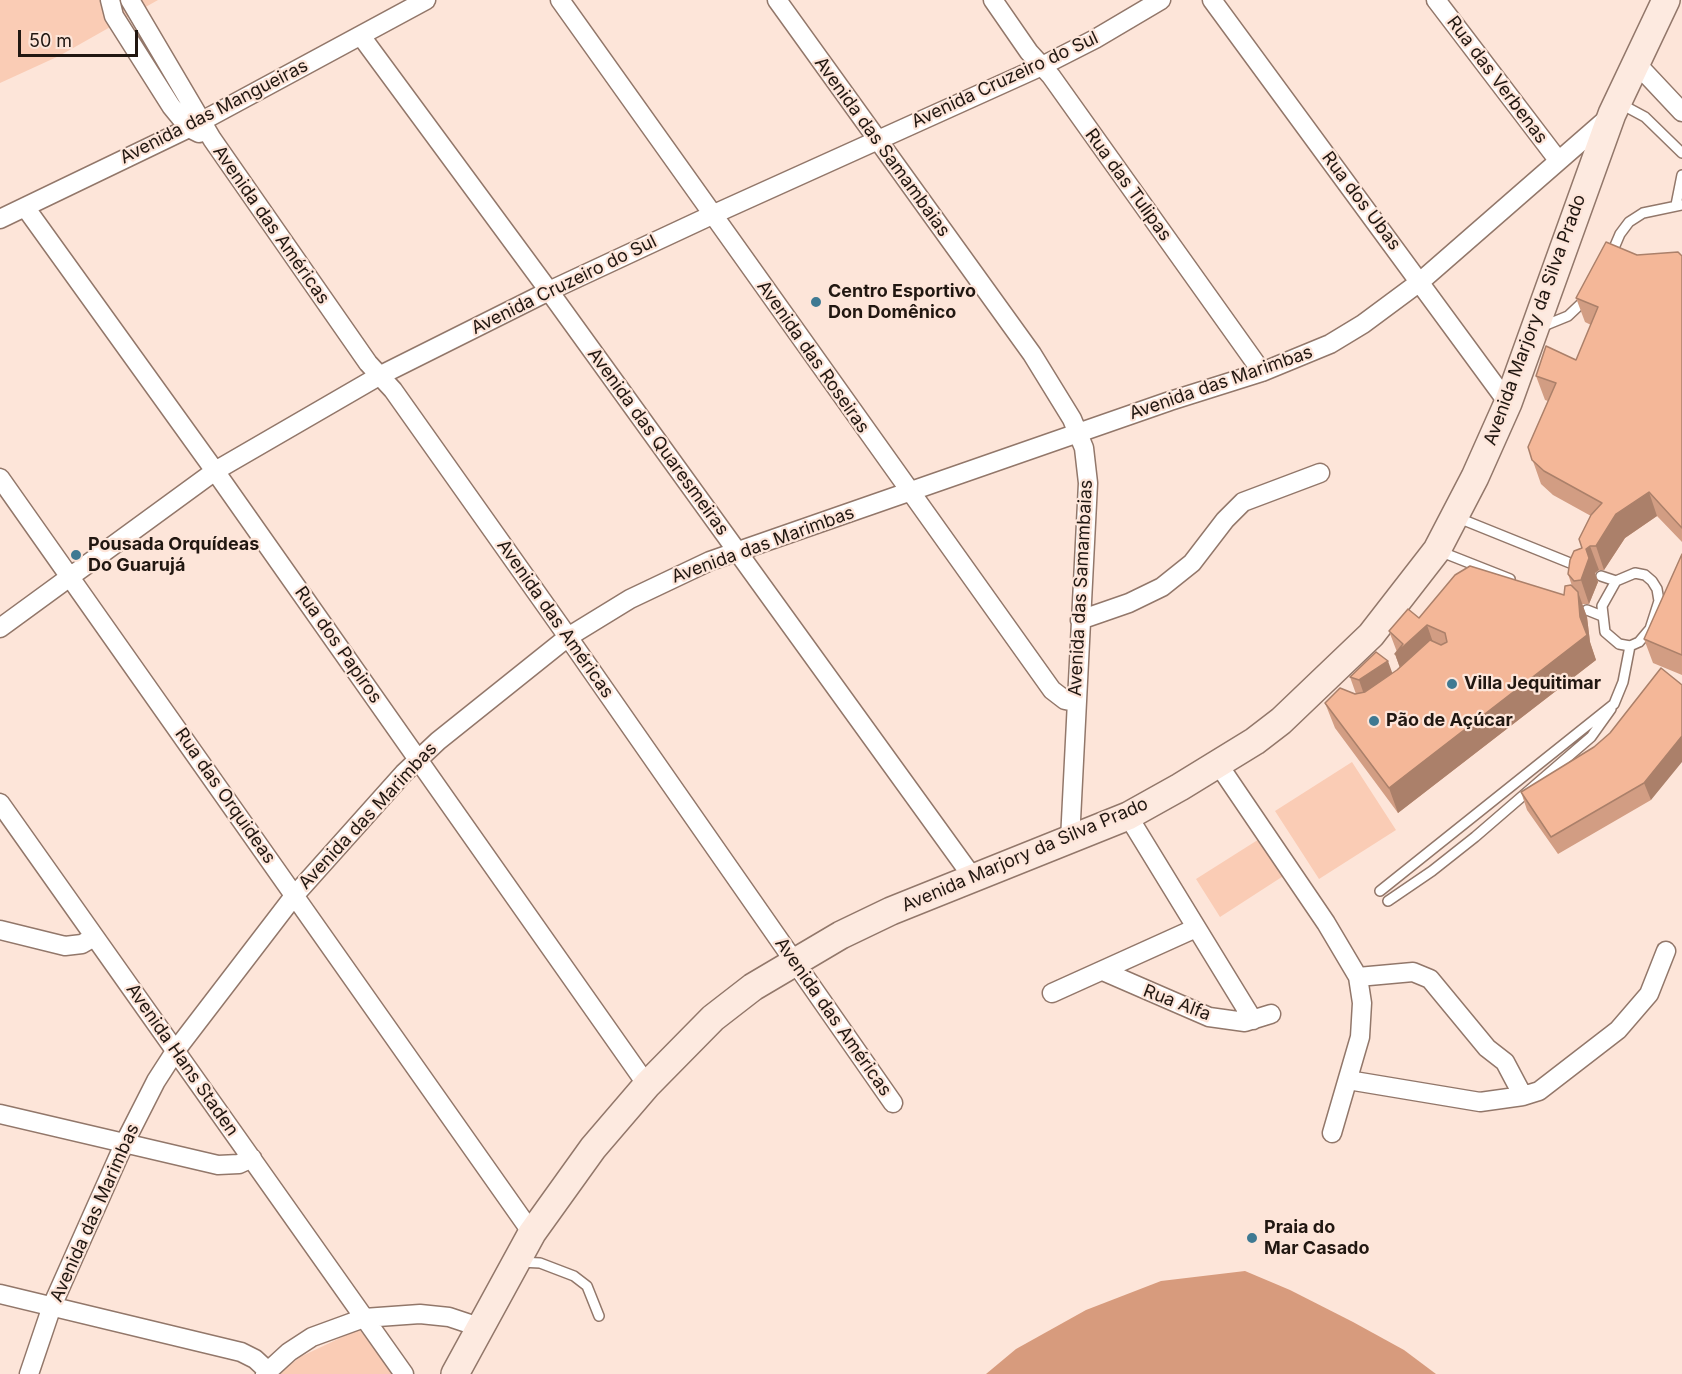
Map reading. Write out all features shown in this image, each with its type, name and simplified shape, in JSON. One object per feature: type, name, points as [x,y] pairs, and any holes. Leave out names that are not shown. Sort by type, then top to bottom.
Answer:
[{"type":"main road","name":"Avenida Marjory da Silva Prado","points":[[455,1374],[515,1261],[592,1148],[647,1085],[713,1018],[753,987],[793,962],[891,911],[1128,816],[1218,764],[1255,741],[1320,693],[1371,635],[1437,550],[1508,403],[1615,108],[1660,3]]},
{"type":"street","name":"Avenida das Américas","points":[[110,0],[114,16],[171,106],[212,139],[379,376],[393,390],[568,637],[793,962],[894,1103]]},
{"type":"street","points":[[130,0],[157,45],[195,124]]},
{"type":"street","name":"Avenida das Mangueiras","points":[[0,219],[195,124],[426,0]]},
{"type":"street","name":"Avenida das Roseiras","points":[[560,0],[909,494],[1052,690],[1065,700],[1075,702]]},
{"type":"street","name":"Avenida das Samambaias","points":[[777,0],[875,140],[1025,344],[1062,401],[1078,433],[1085,457],[1088,483],[1075,702],[1070,840]]},
{"type":"street","name":"Rua das Tulipas","points":[[993,0],[1262,372]]},
{"type":"street","name":"Avenida Cruzeiro do Sul","points":[[0,628],[215,471],[379,376],[549,291],[875,140],[1042,66],[1095,39],[1161,0]]},
{"type":"street","name":"Rua dos Ubas","points":[[1212,0],[1421,281],[1508,403]]},
{"type":"street","name":"Rua das Verbenas","points":[[1436,0],[1558,160]]},
{"type":"street","name":"Avenida das Quaresmeiras","points":[[361,36],[549,291],[974,879]]},
{"type":"street","points":[[138,55],[157,45]]},
{"type":"street","points":[[1635,62],[1682,112]]},
{"type":"street","name":"Avenida das Marimbas","points":[[28,1374],[52,1306],[125,1142],[156,1081],[176,1050],[294,896],[418,759],[568,637],[663,581],[737,551],[1262,372],[1330,344],[1373,318],[1421,281],[1615,108]]},
{"type":"street","name":"Rua dos Papiros","points":[[25,207],[215,471],[647,1085]]},
{"type":"street","points":[[1080,620],[1129,603],[1162,587],[1192,563],[1225,520],[1243,502],[1320,473]]},
{"type":"street","name":"Rua das Orquideas","points":[[0,478],[532,1233]]},
{"type":"street","points":[[1218,764],[1334,927],[1358,977],[1362,1021],[1348,1080],[1332,1132]]},
{"type":"street","name":"Avenida Hans Staden","points":[[0,803],[404,1374]]},
{"type":"street","name":"Rua Alfa","points":[[1128,816],[1253,1020]]},
{"type":"street","points":[[1052,993],[1196,928]]},
{"type":"street","points":[[0,930],[65,946],[82,944],[94,937]]},
{"type":"street","points":[[1348,1080],[1480,1102],[1523,1096],[1551,1084],[1618,1030],[1648,994],[1666,951]]},
{"type":"street","name":"Rua Alfa","points":[[1103,971],[1209,1017],[1238,1022],[1271,1014]]},
{"type":"street","points":[[1358,977],[1413,972],[1430,979],[1487,1048],[1505,1062],[1523,1096]]},
{"type":"street","points":[[0,1114],[218,1165],[239,1164],[252,1158]]},
{"type":"street","points":[[0,1294],[241,1352],[255,1359],[266,1372],[312,1337],[364,1318],[420,1314],[449,1317],[479,1326]]},
{"type":"lane","points":[[1615,108],[1645,117],[1682,153]]},
{"type":"lane","points":[[1608,264],[1620,234],[1629,222],[1643,213],[1679,205],[1682,175]]},
{"type":"lane","points":[[1534,330],[1568,316],[1595,289]]},
{"type":"lane","points":[[1455,516],[1585,568]]},
{"type":"lane","points":[[1437,550],[1522,584]]},
{"type":"lane","points":[[1635,573],[1645,575],[1657,589],[1659,600],[1655,618],[1645,636],[1630,646],[1619,644],[1605,632],[1602,616],[1604,599],[1616,581],[1635,573]]},
{"type":"lane","points":[[1601,576],[1616,581]]},
{"type":"lane","points":[[1587,610],[1602,616]]},
{"type":"lane","points":[[1388,901],[1458,851],[1592,737],[1614,704],[1623,682],[1630,646]]},
{"type":"lane","points":[[1380,891],[1614,704]]},
{"type":"lane","points":[[515,1261],[540,1263],[574,1276],[587,1286],[599,1316]]},
{"type":"shaded area","points":[[0,0],[158,0],[59,56],[0,83]]},
{"type":"shaded area","points":[[1352,762],[1396,830],[1319,879],[1275,811]]},
{"type":"shaded area","points":[[1264,836],[1288,873],[1220,917],[1196,879]]},
{"type":"shaded area","points":[[1245,1271],[1290,1290],[1353,1322],[1404,1350],[1436,1374],[986,1374],[1016,1349],[1086,1310],[1161,1281]]},
{"type":"shaded area","points":[[359,1329],[393,1374],[279,1374],[300,1357]]},
{"type":"building","points":[[1606,242],[1637,255],[1678,252],[1682,256],[1682,528],[1649,492],[1616,514],[1596,546],[1586,549],[1589,558],[1581,580],[1574,581],[1568,574],[1570,560],[1574,551],[1582,548],[1579,539],[1591,515],[1602,503],[1544,471],[1532,460],[1528,447],[1556,383],[1536,376],[1546,346],[1576,360],[1598,307],[1576,298]]},
{"type":"building","points":[[1682,554],[1682,655],[1644,639]]},
{"type":"building","points":[[1470,566],[1564,595],[1565,586],[1571,585],[1578,592],[1580,617],[1587,635],[1389,788],[1325,703],[1340,688],[1355,694],[1365,692],[1397,670],[1430,640],[1441,645],[1447,642],[1445,633],[1427,625],[1395,654],[1403,644],[1389,631],[1408,609],[1419,618],[1455,575]]},
{"type":"building","points":[[1376,652],[1388,661],[1359,680],[1350,677]]},
{"type":"building","points":[[1661,668],[1682,685],[1682,736],[1644,783],[1551,837],[1521,792],[1594,747],[1610,733]]},
{"type":"place","name":"Centro Esportivo Don Domênico","points":[[816,302]]},
{"type":"place","name":"Pousada Orquídeas Do Guarujá","points":[[76,555]]},
{"type":"place","name":"Villa Jequitimar","points":[[1452,684]]},
{"type":"place","name":"Pão de Açúcar","points":[[1374,721]]},
{"type":"place","name":"Praia do Mar Casado","points":[[1252,1238]]}]
